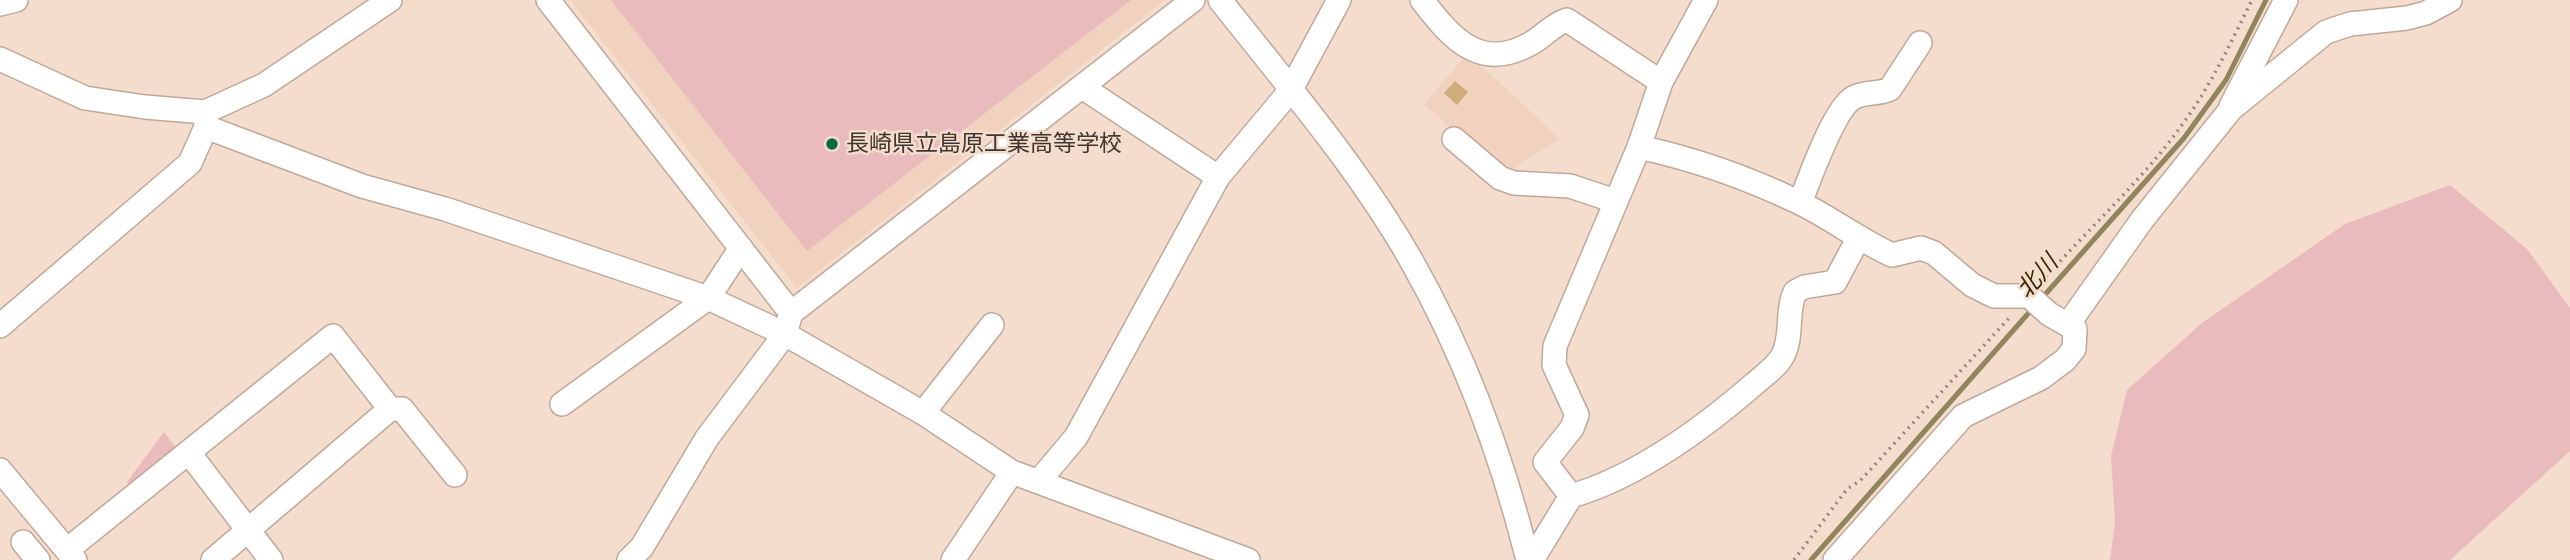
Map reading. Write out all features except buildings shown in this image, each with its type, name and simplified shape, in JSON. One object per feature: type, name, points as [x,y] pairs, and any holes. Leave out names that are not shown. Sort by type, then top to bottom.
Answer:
[{"type":"street","points":[[0,4],[16,0]]},
{"type":"street","points":[[0,326],[190,163],[206,119],[264,85],[390,0]]},
{"type":"street","points":[[548,0],[741,248],[788,324]]},
{"type":"street","points":[[629,560],[642,547],[707,439],[788,324],[1193,0]]},
{"type":"street","points":[[1220,0],[1358,180],[1403,247],[1444,324],[1471,384],[1507,484],[1530,560]]},
{"type":"street","points":[[1039,481],[1076,437],[1170,258],[1218,177],[1290,91],[1339,0]]},
{"type":"street","points":[[1422,0],[1446,30],[1469,48],[1492,56],[1510,54],[1532,43],[1562,21],[1572,20],[1661,82]]},
{"type":"street","points":[[1571,496],[1545,462],[1572,428],[1577,415],[1554,365],[1555,346],[1639,147],[1661,82],[1706,0]]},
{"type":"street","points":[[2231,109],[2232,100],[2286,0]]},
{"type":"street","points":[[2045,308],[2142,220],[2231,109],[2326,32],[2350,24],[2426,13],[2449,0]]},
{"type":"street","points":[[1800,202],[1823,146],[1845,105],[1856,96],[1890,89],[1920,43]]},
{"type":"street","points":[[0,59],[85,98],[206,119],[362,186],[445,209],[788,324],[1012,472],[1248,560]]},
{"type":"street","points":[[1082,87],[1218,177]]},
{"type":"street","points":[[1454,139],[1500,178],[1514,183],[1570,186],[1615,201]]},
{"type":"street","points":[[1639,147],[1695,159],[1800,202],[1858,239],[1892,255],[1921,247],[1934,253],[1972,285],[1994,296],[2045,308],[2077,337],[2074,349],[2065,360],[2042,378],[1963,416],[1835,560]]},
{"type":"street","points":[[1530,560],[1571,496],[1592,490],[1632,470],[1730,405],[1777,364],[1785,351],[1796,292],[1804,287],[1835,282],[1858,239]]},
{"type":"street","points":[[562,404],[708,299],[741,248]]},
{"type":"street","points":[[923,413],[992,325]]},
{"type":"street","points":[[0,470],[71,555],[189,453],[333,336],[390,409]]},
{"type":"street","points":[[213,560],[390,409],[402,409],[455,475]]},
{"type":"street","points":[[189,453],[271,560]]},
{"type":"street","points":[[953,560],[1012,472]]},
{"type":"street","points":[[23,542],[38,560]]},
{"type":"path","points":[[1794,560],[1806,551],[1847,489],[1860,481],[2045,308],[2117,204],[2187,119],[2214,77],[2252,0]]},
{"type":"shaded area","name":"長崎県立島原工業高等学校","points":[[570,0],[1165,0],[797,288]]},
{"type":"shaded area","name":"長崎県立島原工業高等学校","points":[[611,0],[1131,0],[807,251]]},
{"type":"shaded area","points":[[1468,53],[1560,139],[1504,174],[1424,104]]},
{"type":"shaded area","points":[[2450,185],[2527,249],[2570,308],[2570,451],[2450,560],[2110,560],[2115,521],[2111,456],[2127,390],[2202,323],[2345,224]]},
{"type":"shaded area","points":[[164,432],[180,453],[133,490],[127,482]]},
{"type":"waterway","name":"北川","points":[[2042,298],[2184,138],[2226,80],[2266,0]]},
{"type":"waterway","name":"北川","points":[[1811,560],[2033,308]]},
{"type":"place","name":"長崎県立島原工業高等学校","points":[[832,144]]}]
